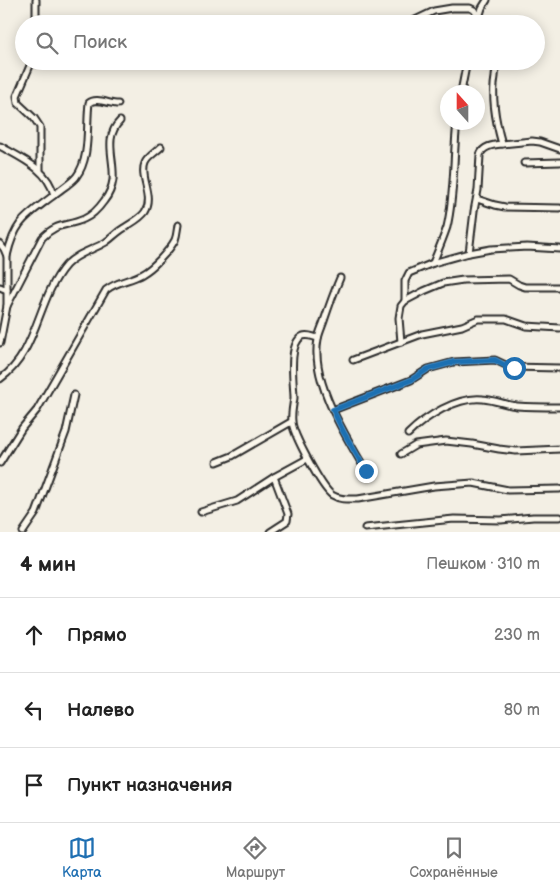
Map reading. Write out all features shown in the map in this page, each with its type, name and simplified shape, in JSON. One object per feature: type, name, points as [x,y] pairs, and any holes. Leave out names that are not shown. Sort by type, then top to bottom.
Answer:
[{"type":"street","points":[[36,0],[36,15]]},
{"type":"street","points":[[480,15],[486,0]]},
{"type":"street","points":[[426,15],[434,11],[452,8],[470,8],[478,15]]},
{"type":"street","points":[[28,70],[16,100],[40,127],[40,170]]},
{"type":"street","points":[[462,85],[465,70]]},
{"type":"street","points":[[496,70],[494,77],[494,99],[502,144]]},
{"type":"street","points":[[1,339],[7,306],[7,256],[19,223],[35,208],[75,178],[82,166],[87,144],[88,103],[94,100],[118,104]]},
{"type":"street","points":[[7,306],[42,238],[48,231],[55,227],[83,220],[104,201],[113,180],[111,134],[115,125],[120,121]]},
{"type":"street","points":[[433,263],[449,216],[456,130]]},
{"type":"street","points":[[469,252],[482,150],[502,144],[532,141],[560,149]]},
{"type":"street","points":[[0,146],[40,170],[48,179],[54,195]]},
{"type":"street","points":[[0,379],[17,363],[27,346],[48,294],[67,265],[78,256],[108,241],[145,212],[148,198],[144,164],[161,147]]},
{"type":"street","points":[[524,163],[560,162]]},
{"type":"street","points":[[477,199],[494,206],[560,208]]},
{"type":"street","points":[[0,462],[36,410],[106,290],[120,282],[142,274],[156,263],[175,239],[178,225]]},
{"type":"street","points":[[0,244],[7,256]]},
{"type":"street","points":[[401,342],[399,318],[405,301],[405,281],[412,270],[469,252],[491,249],[560,249]]},
{"type":"street","points":[[340,278],[318,338],[317,361],[327,398],[366,471]]},
{"type":"street","points":[[405,301],[443,283],[462,280],[509,280],[525,287],[560,287]]},
{"type":"street","points":[[0,287],[7,290]]},
{"type":"street","points":[[353,360],[422,334],[462,326],[478,319],[506,319],[526,326],[560,328]]},
{"type":"street","points":[[318,338],[304,335],[300,337],[296,345],[292,361],[294,397],[292,422],[307,459],[330,494],[346,500],[434,486],[474,483],[508,490],[560,489]]},
{"type":"street","points":[[333,410],[411,380],[428,369],[454,362],[495,360],[510,367],[560,368]]},
{"type":"street","points":[[23,532],[36,513],[66,432],[74,395]]},
{"type":"street","points":[[408,434],[419,423],[450,406],[467,400],[483,399],[519,406],[560,407]]},
{"type":"street","points":[[217,462],[232,456],[292,422]]},
{"type":"street","points":[[401,454],[416,445],[446,441],[516,451],[560,449]]},
{"type":"street","points":[[201,512],[237,501],[274,477],[307,459]]},
{"type":"street","points":[[270,532],[287,520],[288,514],[274,477]]},
{"type":"street","points":[[365,528],[454,519],[501,520],[560,517]]},
{"type":"route","points":[[366,471],[333,410],[411,380],[428,369],[440,365],[471,360],[495,360],[514,368]]}]
